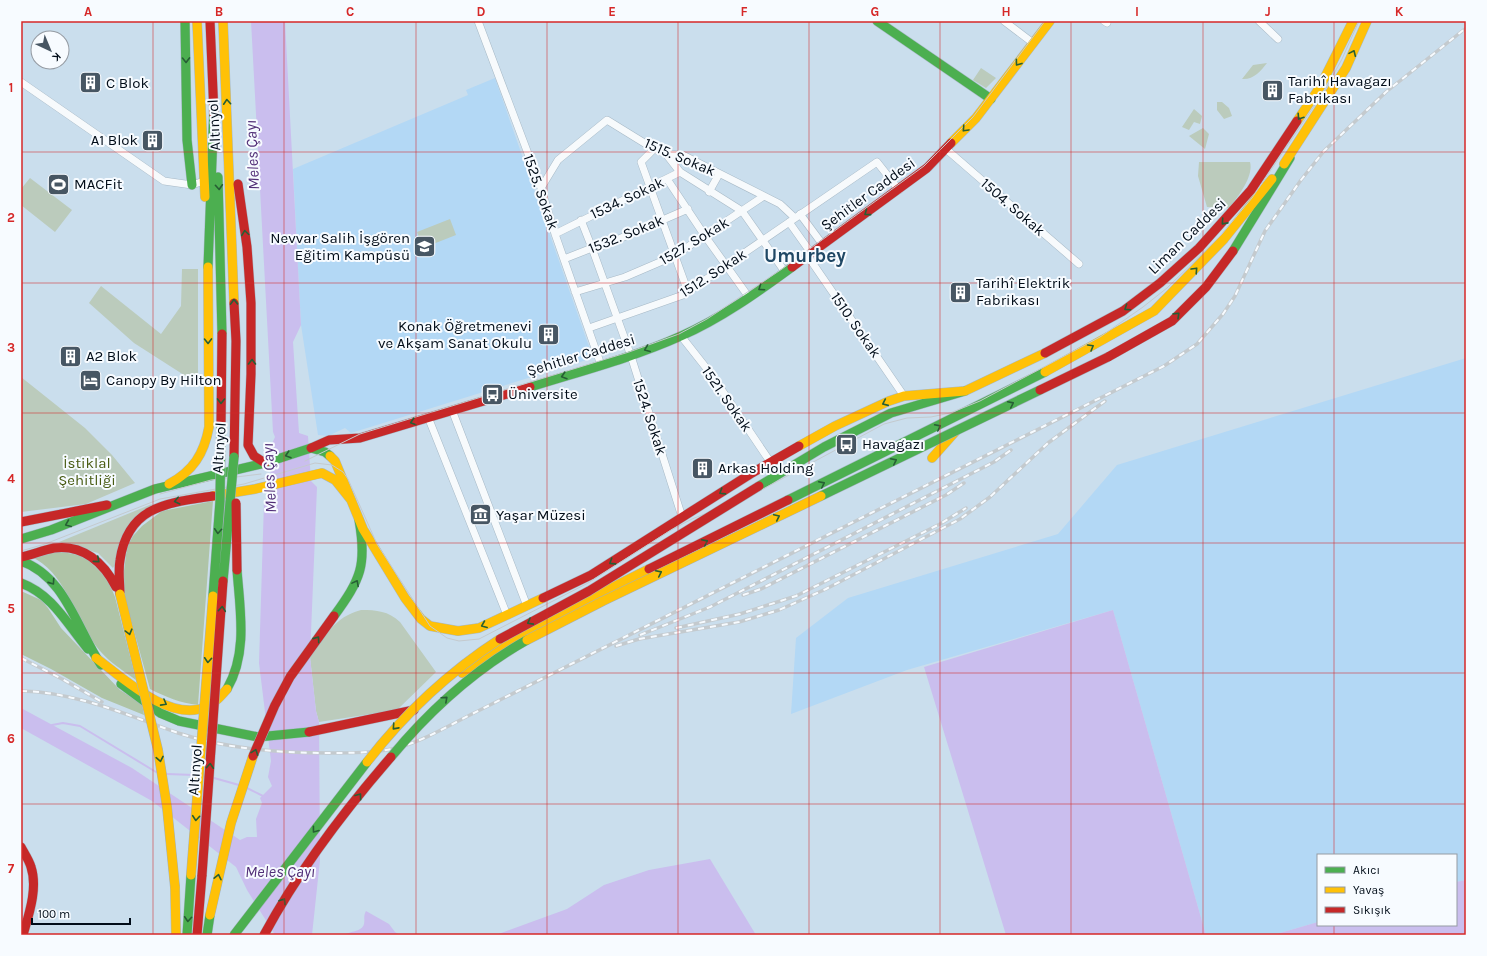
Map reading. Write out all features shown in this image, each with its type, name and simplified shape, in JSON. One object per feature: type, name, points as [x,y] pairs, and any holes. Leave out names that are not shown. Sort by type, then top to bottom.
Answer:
[{"type":"main road","points":[[185,21],[187,140],[192,185]]},
{"type":"main road","points":[[169,484],[185,476],[195,464],[204,450],[210,427],[208,246],[197,21]]},
{"type":"main road","name":"Altınyol","points":[[187,935],[220,500],[222,334],[220,215],[210,21]]},
{"type":"main road","name":"Altınyol","points":[[196,935],[202,875],[228,509],[234,457],[236,340],[223,21]]},
{"type":"main road","name":"Şehitler Caddesi","points":[[21,540],[52,530],[117,503],[169,484],[265,462],[311,448],[329,440],[357,438],[631,356],[681,336],[709,322],[785,272],[899,190],[927,168],[991,100],[1050,21]]},
{"type":"main road","name":"Liman Caddesi","points":[[965,391],[1049,351],[1123,311],[1165,279],[1203,244],[1238,207],[1267,168],[1322,84],[1352,21]]},
{"type":"main road","points":[[264,935],[296,880],[397,749],[425,718],[461,685],[482,669],[531,638],[569,618],[1108,357],[1149,336],[1172,320],[1198,296],[1229,256],[1346,68],[1368,21]]},
{"type":"main road","points":[[883,23],[991,100]]},
{"type":"main road","points":[[208,246],[214,106]]},
{"type":"main road","points":[[228,128],[235,149],[248,254],[252,316],[252,380],[248,444],[250,453],[254,458],[265,462]]},
{"type":"main road","points":[[21,583],[42,592],[50,600],[105,670],[135,695],[160,712],[173,718],[220,731],[266,738],[322,730],[416,709],[472,665],[545,622],[978,407],[1058,366],[1154,311],[1224,239],[1290,158]]},
{"type":"main road","points":[[311,448],[325,452],[335,461],[359,520],[405,598],[421,619],[430,626],[458,631],[478,628],[591,575],[682,516],[835,426],[889,401],[904,396],[965,391]]},
{"type":"main road","points":[[234,935],[384,740],[420,702],[455,670],[511,632],[589,591],[802,460],[891,413],[965,391]]},
{"type":"main road","points":[[932,458],[978,407]]},
{"type":"main road","points":[[21,561],[37,567],[51,579],[96,658],[126,680],[172,708],[189,711],[210,706],[232,685],[237,673],[239,658],[240,629],[234,457]]},
{"type":"main road","points":[[176,935],[175,888],[167,807],[158,750],[120,594],[118,573],[120,549],[129,531],[144,514],[155,508],[182,500],[271,486],[313,474],[322,473],[332,477],[351,500]]},
{"type":"main road","points":[[21,522],[117,503]]},
{"type":"main road","points":[[207,935],[210,915],[233,818],[246,776],[267,722],[291,676],[359,580],[363,566],[363,542],[359,520]]},
{"type":"main road","points":[[21,557],[61,547],[79,550],[91,555],[105,566],[120,594]]},
{"type":"main road","points":[[21,847],[31,867],[33,876],[23,935]]},
{"type":"street","name":"1525. Sokak","points":[[478,21],[541,188],[555,234],[601,365]]},
{"type":"street","points":[[1004,21],[1033,43]]},
{"type":"street","points":[[1259,21],[1278,39]]},
{"type":"street","points":[[21,82],[164,181],[192,185],[204,181]]},
{"type":"street","name":"1515. Sokak","points":[[541,188],[558,160],[607,120],[654,149],[666,154],[683,155],[780,204],[823,245]]},
{"type":"street","points":[[654,149],[641,162],[651,186],[674,256],[688,292]]},
{"type":"street","name":"1504. Sokak","points":[[946,149],[1027,221],[1079,264]]},
{"type":"street","name":"1534. Sokak","points":[[555,234],[680,172],[666,154]]},
{"type":"street","name":"1512. Sokak","points":[[589,328],[688,292],[877,162],[899,190]]},
{"type":"street","points":[[680,172],[709,192],[742,211],[785,272]]},
{"type":"street","points":[[709,192],[720,174]]},
{"type":"street","points":[[667,179],[688,208],[705,236],[748,296]]},
{"type":"street","name":"1527. Sokak","points":[[575,292],[625,277],[674,256],[764,196]]},
{"type":"street","name":"1532. Sokak","points":[[564,259],[592,248],[605,246],[688,208]]},
{"type":"street","name":"1510. Sokak","points":[[795,218],[809,254],[904,396]]},
{"type":"street","name":"1524. Sokak","points":[[581,220],[631,356],[682,516]]},
{"type":"street","name":"1521. Sokak","points":[[681,336],[710,374],[771,463]]},
{"type":"street","points":[[452,410],[527,606]]},
{"type":"street","points":[[428,417],[508,615]]},
{"type":"shaded area","name":"Nevvar Salih İşgören Eğitim Kampüsü","points":[[495,78],[593,358],[351,433],[345,428],[328,436],[318,435],[301,325],[293,169],[468,95],[466,90]]},
{"type":"shaded area","points":[[1466,358],[1466,880],[1457,882],[1457,854],[1317,854],[1317,922],[1273,935],[1206,935],[1113,610],[907,670],[791,714],[796,638],[848,598],[1058,534],[1117,465]]},
{"type":"green space","points":[[1267,63],[1259,72],[1250,78],[1242,79],[1253,65]]},
{"type":"green space","points":[[981,68],[996,78],[986,88],[973,80]]},
{"type":"green space","points":[[1217,102],[1222,102],[1229,108],[1232,116],[1224,119],[1217,110]]},
{"type":"green space","points":[[1194,109],[1202,116],[1200,124],[1194,122],[1189,130],[1182,127]]},
{"type":"green space","points":[[1203,128],[1209,134],[1205,149],[1189,136]]},
{"type":"green space","points":[[1199,162],[1250,162],[1250,174],[1241,192],[1229,208],[1207,207],[1198,176]]},
{"type":"green space","points":[[30,178],[72,210],[55,232],[21,205],[21,189]]},
{"type":"green space","points":[[450,219],[456,235],[423,248],[417,232]]},
{"type":"green space","points":[[182,269],[198,269],[198,384],[134,343],[89,303],[101,286],[161,334],[181,306]]},
{"type":"green space","name":"İstiklal Şehitliği","points":[[21,377],[85,428],[112,455],[135,483],[86,504],[21,512]]},
{"type":"green space","points":[[213,501],[198,705],[173,699],[150,689],[122,587],[127,547],[133,536],[142,526],[162,511]]},
{"type":"green space","points":[[152,504],[113,568],[98,553],[59,542]]},
{"type":"green space","points":[[57,551],[84,556],[107,578],[115,597],[136,680],[114,664],[100,651],[89,635],[61,584],[42,563],[31,557]]},
{"type":"green space","points":[[21,591],[41,600],[61,628],[120,690],[142,704],[144,715],[102,698],[21,654]]},
{"type":"green space","points":[[361,610],[372,610],[387,613],[396,618],[436,672],[397,710],[319,722],[316,711],[310,657],[337,622],[352,613]]},
{"type":"water","name":"Meles Çayı","points":[[251,21],[285,21],[301,325],[293,342],[299,433],[308,436],[311,481],[317,487],[310,657],[316,711],[319,722],[320,860],[312,935],[275,935],[247,890],[236,867],[152,801],[21,728],[21,708],[132,768],[240,840],[247,837],[257,837],[256,819],[262,803],[260,798],[272,786],[268,777],[271,761],[259,663],[264,502],[272,494],[269,450],[275,437],[273,432]]},
{"type":"water","points":[[1113,610],[1206,935],[1006,935],[924,667]]},
{"type":"water","points":[[710,859],[756,935],[496,935],[567,909],[604,885],[649,870]]},
{"type":"water","points":[[1466,880],[1466,935],[1273,935],[1317,922],[1317,926],[1457,926],[1457,882]]},
{"type":"water","points":[[366,911],[389,924],[395,932],[400,935],[344,935],[363,927]]},
{"type":"waterway","points":[[52,725],[63,723],[80,726],[156,772]]},
{"type":"waterway","points":[[167,774],[194,775]]},
{"type":"waterway","points":[[214,778],[239,785]]},
{"type":"waterway","points":[[247,788],[263,796]]},
{"type":"tram line","points":[[305,461],[360,434],[629,352],[679,334],[707,319],[782,269],[924,166],[973,117],[1045,21]]},
{"type":"tram line","points":[[21,551],[45,544],[160,499],[244,484],[315,463],[332,465],[343,472],[348,479],[377,544],[430,626],[447,638],[459,641],[479,639],[588,583],[671,530],[692,519],[750,496],[884,424],[907,418],[931,417],[950,413],[980,401],[1100,337],[1143,307],[1167,288],[1221,235],[1252,198],[1325,90],[1342,59],[1359,21]]},
{"type":"tram line","points":[[160,494],[211,480],[261,474]]},
{"type":"railway","points":[[21,691],[62,695],[120,712],[178,733],[215,743],[252,749],[309,753],[371,752],[389,750],[408,745],[429,736],[1164,366],[1197,344],[1223,314],[1235,296],[1265,231],[1301,180],[1324,151],[1386,92],[1466,28]]},
{"type":"railway","points":[[616,646],[639,639],[739,622],[779,610],[826,589],[960,519],[990,497],[1048,443],[1105,401]]},
{"type":"railway","points":[[640,635],[710,607],[994,462],[1011,450]]},
{"type":"railway","points":[[743,595],[761,589],[946,495],[964,483]]},
{"type":"railway","points":[[676,628],[740,614],[796,596],[940,524],[966,508]]},
{"type":"railway","points":[[21,658],[102,702]]},
{"type":"traffic: fast","points":[[185,21],[187,140],[192,185]]},
{"type":"traffic: fast","points":[[877,21],[991,99]]},
{"type":"traffic: fast","points":[[208,267],[214,106]]},
{"type":"traffic: fast","points":[[1233,251],[1290,158]]},
{"type":"traffic: fast","points":[[218,177],[222,334]]},
{"type":"traffic: fast","points":[[530,387],[625,358],[681,336],[710,322],[792,267]]},
{"type":"traffic: fast","points":[[788,500],[1045,372]]},
{"type":"traffic: fast","points":[[821,496],[1040,390]]},
{"type":"traffic: fast","points":[[759,486],[824,447],[891,413],[965,391]]},
{"type":"traffic: fast","points":[[213,596],[220,501],[221,425]]},
{"type":"traffic: fast","points":[[21,539],[51,530],[155,489],[265,463],[311,448],[325,452],[330,456]]},
{"type":"traffic: fast","points":[[223,581],[234,457]]},
{"type":"traffic: fast","points":[[334,616],[350,592],[360,571],[362,549],[359,520]]},
{"type":"traffic: fast","points":[[21,561],[36,568],[49,579],[59,591],[101,665]]},
{"type":"traffic: fast","points":[[227,689],[234,675],[240,646],[241,616],[237,570]]},
{"type":"traffic: fast","points":[[21,583],[32,588],[51,603],[59,611],[88,649]]},
{"type":"traffic: fast","points":[[391,757],[421,723],[454,692],[489,664],[527,640]]},
{"type":"traffic: fast","points":[[121,684],[160,713],[179,721],[258,737],[309,732]]},
{"type":"traffic: fast","points":[[234,935],[367,762]]},
{"type":"traffic: fast","points":[[187,935],[191,875]]},
{"type":"traffic: fast","points":[[207,935],[210,915]]},
{"type":"traffic: slow","points":[[197,21],[205,197]]},
{"type":"traffic: slow","points":[[223,21],[234,303]]},
{"type":"traffic: slow","points":[[951,143],[976,118],[1050,21]]},
{"type":"traffic: slow","points":[[1297,121],[1320,87],[1353,21]]},
{"type":"traffic: slow","points":[[1284,164],[1346,68],[1367,21]]},
{"type":"traffic: slow","points":[[1045,372],[1154,311],[1224,239],[1272,179]]},
{"type":"traffic: slow","points":[[169,484],[185,473],[196,461],[204,445],[209,427],[208,267]]},
{"type":"traffic: slow","points":[[799,446],[835,426],[889,401],[904,396],[965,391],[1045,353]]},
{"type":"traffic: slow","points":[[932,458],[956,431]]},
{"type":"traffic: slow","points":[[330,456],[335,461],[363,529],[405,598],[421,619],[430,626],[458,631],[479,628],[543,598]]},
{"type":"traffic: slow","points":[[213,496],[255,489],[322,473],[335,480],[351,500]]},
{"type":"traffic: slow","points":[[527,640],[603,601],[821,496]]},
{"type":"traffic: slow","points":[[462,673],[484,658],[530,631],[577,605],[649,569]]},
{"type":"traffic: slow","points":[[120,594],[158,750],[167,807],[175,887]]},
{"type":"traffic: slow","points":[[191,875],[213,596]]},
{"type":"traffic: slow","points":[[367,762],[412,710],[429,694],[463,665],[500,639]]},
{"type":"traffic: slow","points":[[96,658],[133,687],[162,704],[177,709],[192,710],[206,707],[220,697],[227,689]]},
{"type":"traffic: slow","points":[[210,915],[231,823],[253,756]]},
{"type":"traffic: slow","points":[[175,887],[176,935]]},
{"type":"traffic: jam","points":[[210,21],[214,115]]},
{"type":"traffic: jam","points":[[1045,353],[1123,311],[1160,283],[1199,248],[1251,190],[1297,121]]},
{"type":"traffic: jam","points":[[792,267],[927,168],[951,143]]},
{"type":"traffic: jam","points":[[238,184],[247,247],[251,303],[251,374],[248,445],[254,456],[265,463]]},
{"type":"traffic: jam","points":[[1108,357],[1172,321],[1206,287],[1233,251]]},
{"type":"traffic: jam","points":[[234,303],[236,341],[234,457]]},
{"type":"traffic: jam","points":[[221,425],[222,334]]},
{"type":"traffic: jam","points":[[1040,390],[1108,357]]},
{"type":"traffic: jam","points":[[311,448],[329,440],[360,438],[530,387]]},
{"type":"traffic: jam","points":[[543,598],[591,575],[752,473],[799,446]]},
{"type":"traffic: jam","points":[[500,639],[589,591],[759,486]]},
{"type":"traffic: jam","points":[[120,594],[119,564],[124,542],[131,528],[152,510],[180,501],[213,496]]},
{"type":"traffic: jam","points":[[649,569],[788,500]]},
{"type":"traffic: jam","points":[[236,503],[237,570]]},
{"type":"traffic: jam","points":[[21,522],[107,505]]},
{"type":"traffic: jam","points":[[21,557],[54,548],[74,549],[83,552],[99,563],[116,587]]},
{"type":"traffic: jam","points":[[202,875],[223,581]]},
{"type":"traffic: jam","points":[[253,756],[275,705],[290,677],[334,616]]},
{"type":"traffic: jam","points":[[309,732],[414,710]]},
{"type":"traffic: jam","points":[[264,935],[277,911],[339,820],[391,757]]},
{"type":"traffic: jam","points":[[21,847],[30,864],[34,884],[32,901],[23,935]]},
{"type":"traffic: jam","points":[[197,935],[202,875]]},
{"type":"place","name":"C Blok","points":[[90,83]]},
{"type":"place","name":"Tarihî Havagazı Fabrikası","points":[[1272,90]]},
{"type":"place","name":"A1 Blok","points":[[153,140]]},
{"type":"place","name":"MACFit","points":[[58,184]]},
{"type":"place","name":"Nevvar Salih İşgören Eğitim Kampüsü","points":[[425,247]]},
{"type":"place","name":"Tarihî Elektrik Fabrikası","points":[[961,292]]},
{"type":"place","name":"Konak Öğretmenevi ve Akşam Sanat Okulu","points":[[548,335]]},
{"type":"place","name":"A2 Blok","points":[[70,356]]},
{"type":"place","name":"Canopy By Hilton","points":[[91,380]]},
{"type":"place","name":"Üniversite","points":[[492,394]]},
{"type":"place","name":"Havagazı","points":[[847,444]]},
{"type":"place","name":"Arkas Holding","points":[[703,468]]},
{"type":"place","name":"Yaşar Müzesi","points":[[481,515]]},
{"type":"district","name":"Umurbey","points":[[805,256]]}]
